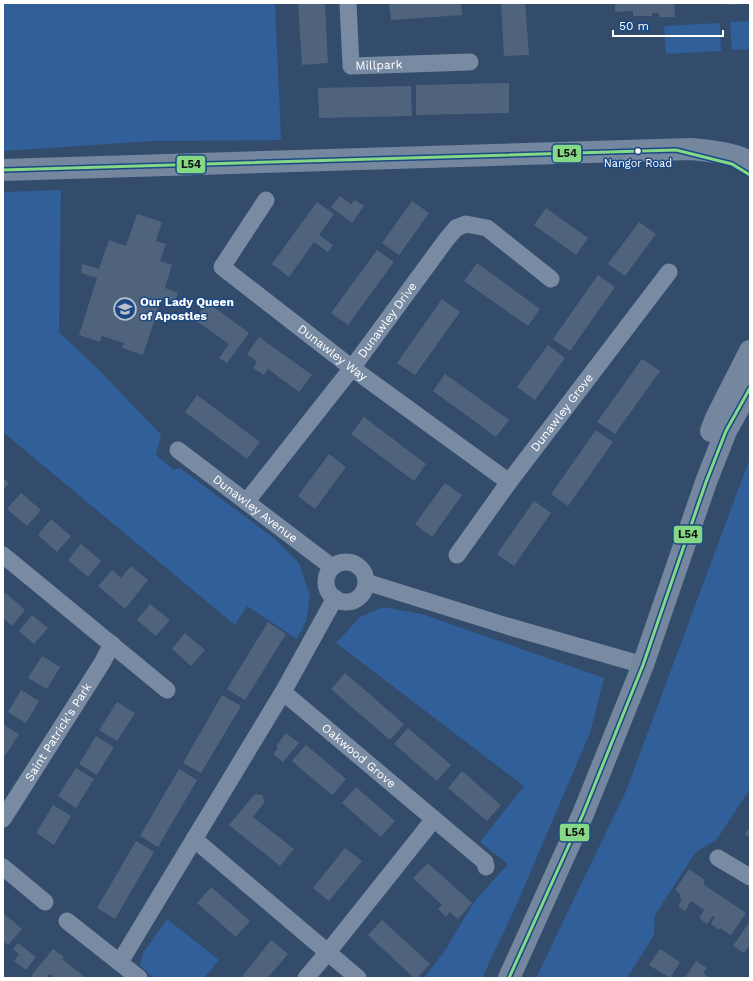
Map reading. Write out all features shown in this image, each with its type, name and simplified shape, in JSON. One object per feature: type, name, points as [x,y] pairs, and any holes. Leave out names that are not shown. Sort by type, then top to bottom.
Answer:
[{"type":"main road","points":[[683,150],[724,143],[750,145]]},
{"type":"main road","points":[[683,150],[732,164],[750,175]]},
{"type":"main road","points":[[3,170],[683,150],[710,151],[744,159],[750,162]]},
{"type":"main road","points":[[680,558],[674,534],[685,500],[716,418],[750,351]]},
{"type":"main road","points":[[509,978],[584,814],[643,665],[706,482],[726,431],[750,388]]},
{"type":"main road","points":[[706,482],[726,465],[750,416]]},
{"type":"street","name":"Millpark","points":[[348,3],[351,66],[470,62]]},
{"type":"street","name":"Dunawley Way","points":[[266,200],[222,267],[352,368],[509,482]]},
{"type":"street","name":"Dunawley Drive","points":[[247,501],[352,368],[456,228],[466,224],[486,228],[552,279]]},
{"type":"street","name":"Dunawley Grove","points":[[457,556],[509,482],[669,272]]},
{"type":"street","name":"Dunawley Avenue","points":[[178,450],[332,567]]},
{"type":"street","points":[[3,555],[167,690]]},
{"type":"street","points":[[351,562],[362,570],[365,575],[366,582],[365,588],[358,598],[346,602],[340,601],[327,589],[326,583],[328,572],[332,567],[338,563],[351,562]]},
{"type":"street","points":[[366,582],[507,626],[643,665]]},
{"type":"street","points":[[120,962],[283,692],[335,598]]},
{"type":"street","name":"Saint Patrick's Park","points":[[3,819],[102,663],[112,644]]},
{"type":"street","name":"Oakwood Grove","points":[[283,692],[434,818],[484,862],[486,867]]},
{"type":"street","points":[[306,978],[434,818]]},
{"type":"street","points":[[194,840],[358,978]]},
{"type":"street","points":[[718,858],[750,877]]},
{"type":"street","points":[[3,867],[44,902]]},
{"type":"street","points":[[68,921],[139,978]]},
{"type":"shaded area","points":[[3,3],[275,3],[281,140],[153,141],[3,151]]},
{"type":"shaded area","points":[[750,21],[750,49],[732,50],[730,22]]},
{"type":"shaded area","points":[[720,23],[721,51],[666,54],[664,26]]},
{"type":"shaded area","points":[[61,190],[59,332],[100,371],[161,435],[156,455],[174,470],[180,468],[275,539],[299,563],[310,596],[306,621],[297,639],[247,606],[235,625],[3,432],[3,192]]},
{"type":"shaded area","points":[[750,458],[750,789],[717,839],[695,853],[655,915],[654,935],[627,978],[536,978],[626,791]]},
{"type":"shaded area","points":[[383,607],[422,614],[604,678],[590,733],[516,906],[482,978],[424,978],[444,952],[474,902],[508,864],[480,842],[524,786],[336,643],[360,617]]},
{"type":"shaded area","points":[[167,919],[219,960],[204,978],[154,978],[140,966],[143,953]]},
{"type":"building","points":[[298,3],[325,3],[328,63],[302,65]]},
{"type":"building","points":[[389,3],[461,3],[462,15],[391,20]]},
{"type":"building","points":[[501,3],[525,3],[529,55],[504,56]]},
{"type":"building","points":[[615,3],[674,3],[675,17],[659,17],[659,13],[652,13],[652,16],[633,16],[633,11],[615,12]]},
{"type":"building","points":[[727,3],[744,3],[744,4],[727,5]]},
{"type":"building","points":[[509,83],[509,113],[416,115],[416,85]]},
{"type":"building","points":[[411,86],[412,116],[319,118],[318,88]]},
{"type":"building","points":[[340,196],[351,204],[355,200],[364,206],[352,223],[331,207]]},
{"type":"building","points":[[412,201],[429,213],[399,255],[382,243]]},
{"type":"building","points":[[317,202],[334,214],[319,235],[333,245],[328,252],[314,242],[289,277],[272,264]]},
{"type":"building","points":[[546,208],[588,238],[576,255],[534,225]]},
{"type":"building","name":"Our Lady Queen of Apostles","points":[[137,214],[162,222],[156,241],[166,244],[160,261],[172,265],[165,288],[178,293],[175,302],[162,297],[143,355],[122,348],[124,343],[102,336],[100,342],[79,335],[97,278],[81,273],[82,264],[99,269],[109,240],[126,246]]},
{"type":"building","points":[[639,222],[656,234],[625,276],[608,264]]},
{"type":"building","points":[[377,250],[394,262],[348,325],[331,313]]},
{"type":"building","points":[[477,263],[540,309],[528,326],[464,281]]},
{"type":"building","points":[[598,275],[615,287],[570,351],[553,339]]},
{"type":"building","points":[[442,299],[460,312],[415,375],[397,363]]},
{"type":"building","points":[[207,302],[249,333],[227,363],[219,358],[229,344],[195,320]]},
{"type":"building","points":[[259,337],[312,375],[299,392],[268,369],[264,375],[253,368],[257,362],[247,354]]},
{"type":"building","points":[[548,345],[565,358],[535,400],[517,387]]},
{"type":"building","points":[[642,359],[660,371],[615,434],[597,422]]},
{"type":"building","points":[[445,374],[509,420],[496,437],[433,391]]},
{"type":"building","points":[[197,395],[260,442],[247,459],[185,412]]},
{"type":"building","points":[[364,417],[426,464],[414,481],[351,434]]},
{"type":"building","points":[[596,430],[613,442],[568,506],[551,494]]},
{"type":"building","points":[[329,454],[346,467],[315,509],[298,496]]},
{"type":"building","points":[[3,478],[9,483],[3,491]]},
{"type":"building","points":[[445,483],[462,495],[432,537],[415,524]]},
{"type":"building","points":[[21,493],[41,510],[27,526],[7,509]]},
{"type":"building","points":[[534,501],[551,513],[514,566],[497,554]]},
{"type":"building","points":[[51,519],[71,536],[57,552],[38,535]]},
{"type":"building","points":[[81,544],[101,561],[88,577],[68,560]]},
{"type":"building","points":[[131,566],[148,580],[125,609],[98,586],[112,570],[121,578]]},
{"type":"building","points":[[6,593],[25,610],[12,626],[3,618],[3,596]]},
{"type":"building","points":[[150,604],[170,620],[156,636],[137,620]]},
{"type":"building","points":[[32,615],[48,628],[34,644],[19,631]]},
{"type":"building","points":[[268,622],[286,634],[245,700],[227,689]]},
{"type":"building","points":[[185,633],[205,650],[191,666],[172,649]]},
{"type":"building","points":[[42,656],[60,667],[47,689],[28,678]]},
{"type":"building","points":[[345,673],[404,724],[390,740],[331,689]]},
{"type":"building","points":[[21,690],[39,701],[26,723],[8,712]]},
{"type":"building","points":[[222,695],[241,706],[201,773],[183,763]]},
{"type":"building","points":[[117,702],[135,713],[117,741],[99,730]]},
{"type":"building","points":[[3,724],[19,734],[5,756],[3,755]]},
{"type":"building","points":[[408,728],[451,765],[437,781],[394,744]]},
{"type":"building","points":[[286,733],[299,743],[283,762],[273,754],[278,748],[276,746]]},
{"type":"building","points":[[96,736],[114,747],[97,775],[79,764]]},
{"type":"building","points":[[306,745],[346,779],[332,795],[292,761]]},
{"type":"building","points":[[76,768],[94,779],[76,808],[58,796]]},
{"type":"building","points":[[179,769],[197,780],[158,847],[140,836]]},
{"type":"building","points":[[462,771],[501,805],[487,821],[448,788]]},
{"type":"building","points":[[356,787],[395,821],[381,837],[342,803]]},
{"type":"building","points":[[256,794],[262,795],[264,803],[253,817],[294,849],[280,866],[229,825]]},
{"type":"building","points":[[53,805],[71,816],[54,845],[36,833]]},
{"type":"building","points":[[750,827],[750,838],[745,834]]},
{"type":"building","points":[[136,841],[154,852],[115,919],[97,908]]},
{"type":"building","points":[[345,848],[362,861],[329,901],[313,888]]},
{"type":"building","points":[[428,863],[472,903],[458,919],[450,912],[446,917],[438,909],[442,905],[413,878]]},
{"type":"building","points":[[689,869],[705,880],[703,884],[746,913],[731,935],[720,928],[719,930],[711,924],[715,917],[713,916],[707,924],[699,918],[704,910],[691,901],[685,911],[678,906],[682,900],[679,898],[681,895],[675,890]]},
{"type":"building","points":[[211,887],[250,921],[236,937],[197,903]]},
{"type":"building","points":[[3,913],[22,929],[8,945],[3,941]]},
{"type":"building","points":[[382,920],[430,964],[417,978],[414,978],[368,935]]},
{"type":"building","points":[[748,924],[750,925],[750,947],[749,946],[744,953],[733,946]]},
{"type":"building","points":[[271,940],[288,954],[268,978],[241,978]]},
{"type":"building","points":[[18,943],[36,957],[26,970],[14,961],[19,954],[13,949]]},
{"type":"building","points":[[53,949],[64,957],[62,959],[86,978],[56,978],[50,974],[46,978],[34,978],[31,976]]},
{"type":"building","points":[[660,949],[680,962],[670,978],[649,965]]},
{"type":"building","points":[[696,961],[707,968],[703,973],[710,978],[685,978]]},
{"type":"transit line","name":"L54","points":[[3,170],[676,150],[732,164],[750,175]]},
{"type":"transit line","name":"L54","points":[[509,978],[583,814],[643,665],[706,482],[726,431],[750,388]]},
{"type":"place","name":"Nangor Road","points":[[638,151]]},
{"type":"place","name":"Our Lady Queen of Apostles","points":[[125,309]]}]
